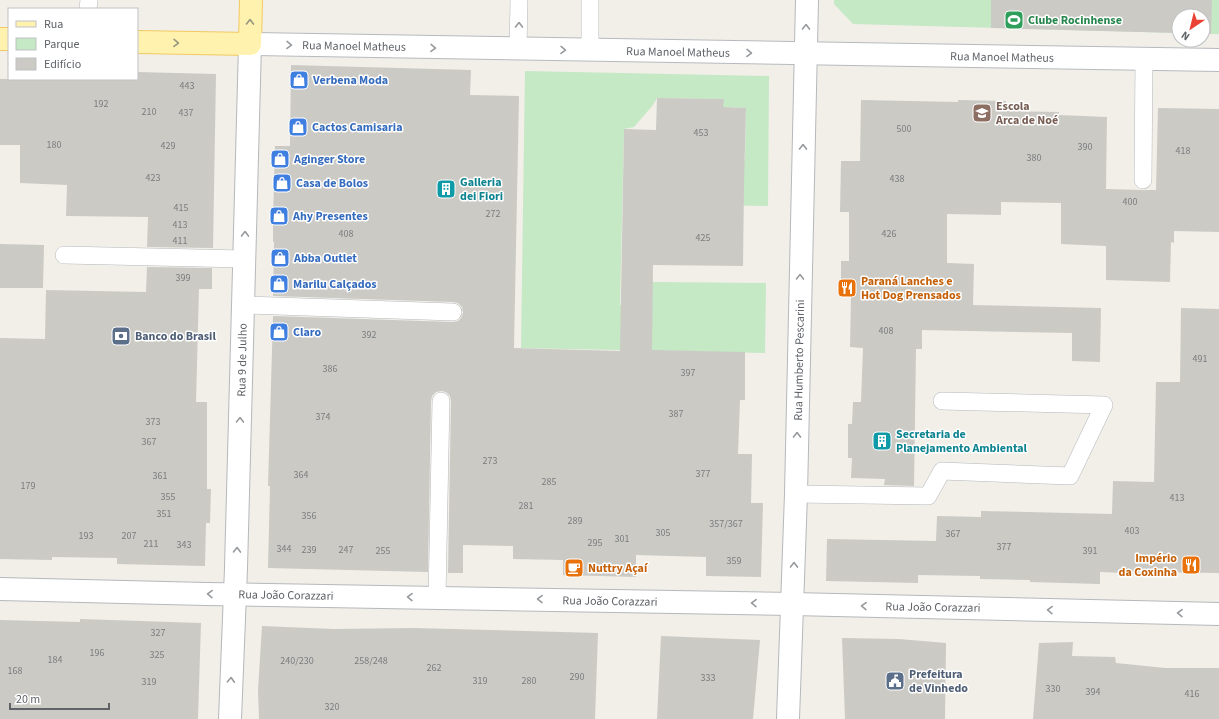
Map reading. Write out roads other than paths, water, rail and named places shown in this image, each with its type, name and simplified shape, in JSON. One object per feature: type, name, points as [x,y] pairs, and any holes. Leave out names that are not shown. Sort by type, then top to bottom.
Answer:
[{"type":"main road","name":"Rua 9 de Julho","points":[[250,0],[250,44]]},
{"type":"main road","name":"Rua Manoel Matheus","points":[[138,42],[250,44]]},
{"type":"street","name":"Rua Humberto Pescarini","points":[[788,719],[796,494],[807,0]]},
{"type":"street","name":"Rua Manoel Matheus","points":[[250,44],[1219,60]]},
{"type":"street","name":"Rua 9 de Julho","points":[[230,719],[236,594],[250,44]]},
{"type":"street","name":"Rua João Corazzari","points":[[0,589],[793,604],[1219,614]]},
{"type":"lane","points":[[518,49],[519,0]]},
{"type":"lane","points":[[590,0],[590,50]]},
{"type":"lane","points":[[1143,180],[1144,59]]},
{"type":"lane","points":[[64,255],[244,259]]},
{"type":"lane","points":[[243,305],[453,312]]},
{"type":"lane","points":[[437,598],[441,400]]},
{"type":"lane","points":[[796,494],[928,496],[942,471],[1070,476],[1104,405],[942,401]]},
{"type":"place","name":"Clube Rocinhense","points":[[1014,20]]},
{"type":"place","name":"Verbena Moda","points":[[299,80]]},
{"type":"place","name":"Escola Arca de Noé","points":[[982,113]]},
{"type":"place","name":"Cactos Camisaria","points":[[298,127]]},
{"type":"place","name":"Aginger Store","points":[[280,159]]},
{"type":"place","name":"Casa de Bolos","points":[[282,183]]},
{"type":"place","name":"Galleria dei Fiori","points":[[446,189]]},
{"type":"place","name":"Ahy Presentes","points":[[279,216]]},
{"type":"place","name":"Abba Outlet","points":[[280,258]]},
{"type":"place","name":"Marilu Calçados","points":[[279,284]]},
{"type":"place","name":"Paraná Lanches e Hot Dog Prensados","points":[[847,288]]},
{"type":"place","name":"Claro","points":[[279,332]]},
{"type":"place","name":"Banco do Brasil","points":[[121,336]]},
{"type":"place","name":"Secretaria de Planejamento Ambiental","points":[[882,441]]},
{"type":"place","name":"Império da Coxinha","points":[[1191,565]]},
{"type":"place","name":"Nuttry Açaí","points":[[574,568]]},
{"type":"place","name":"Prefeitura de Vinhedo","points":[[895,681]]}]
